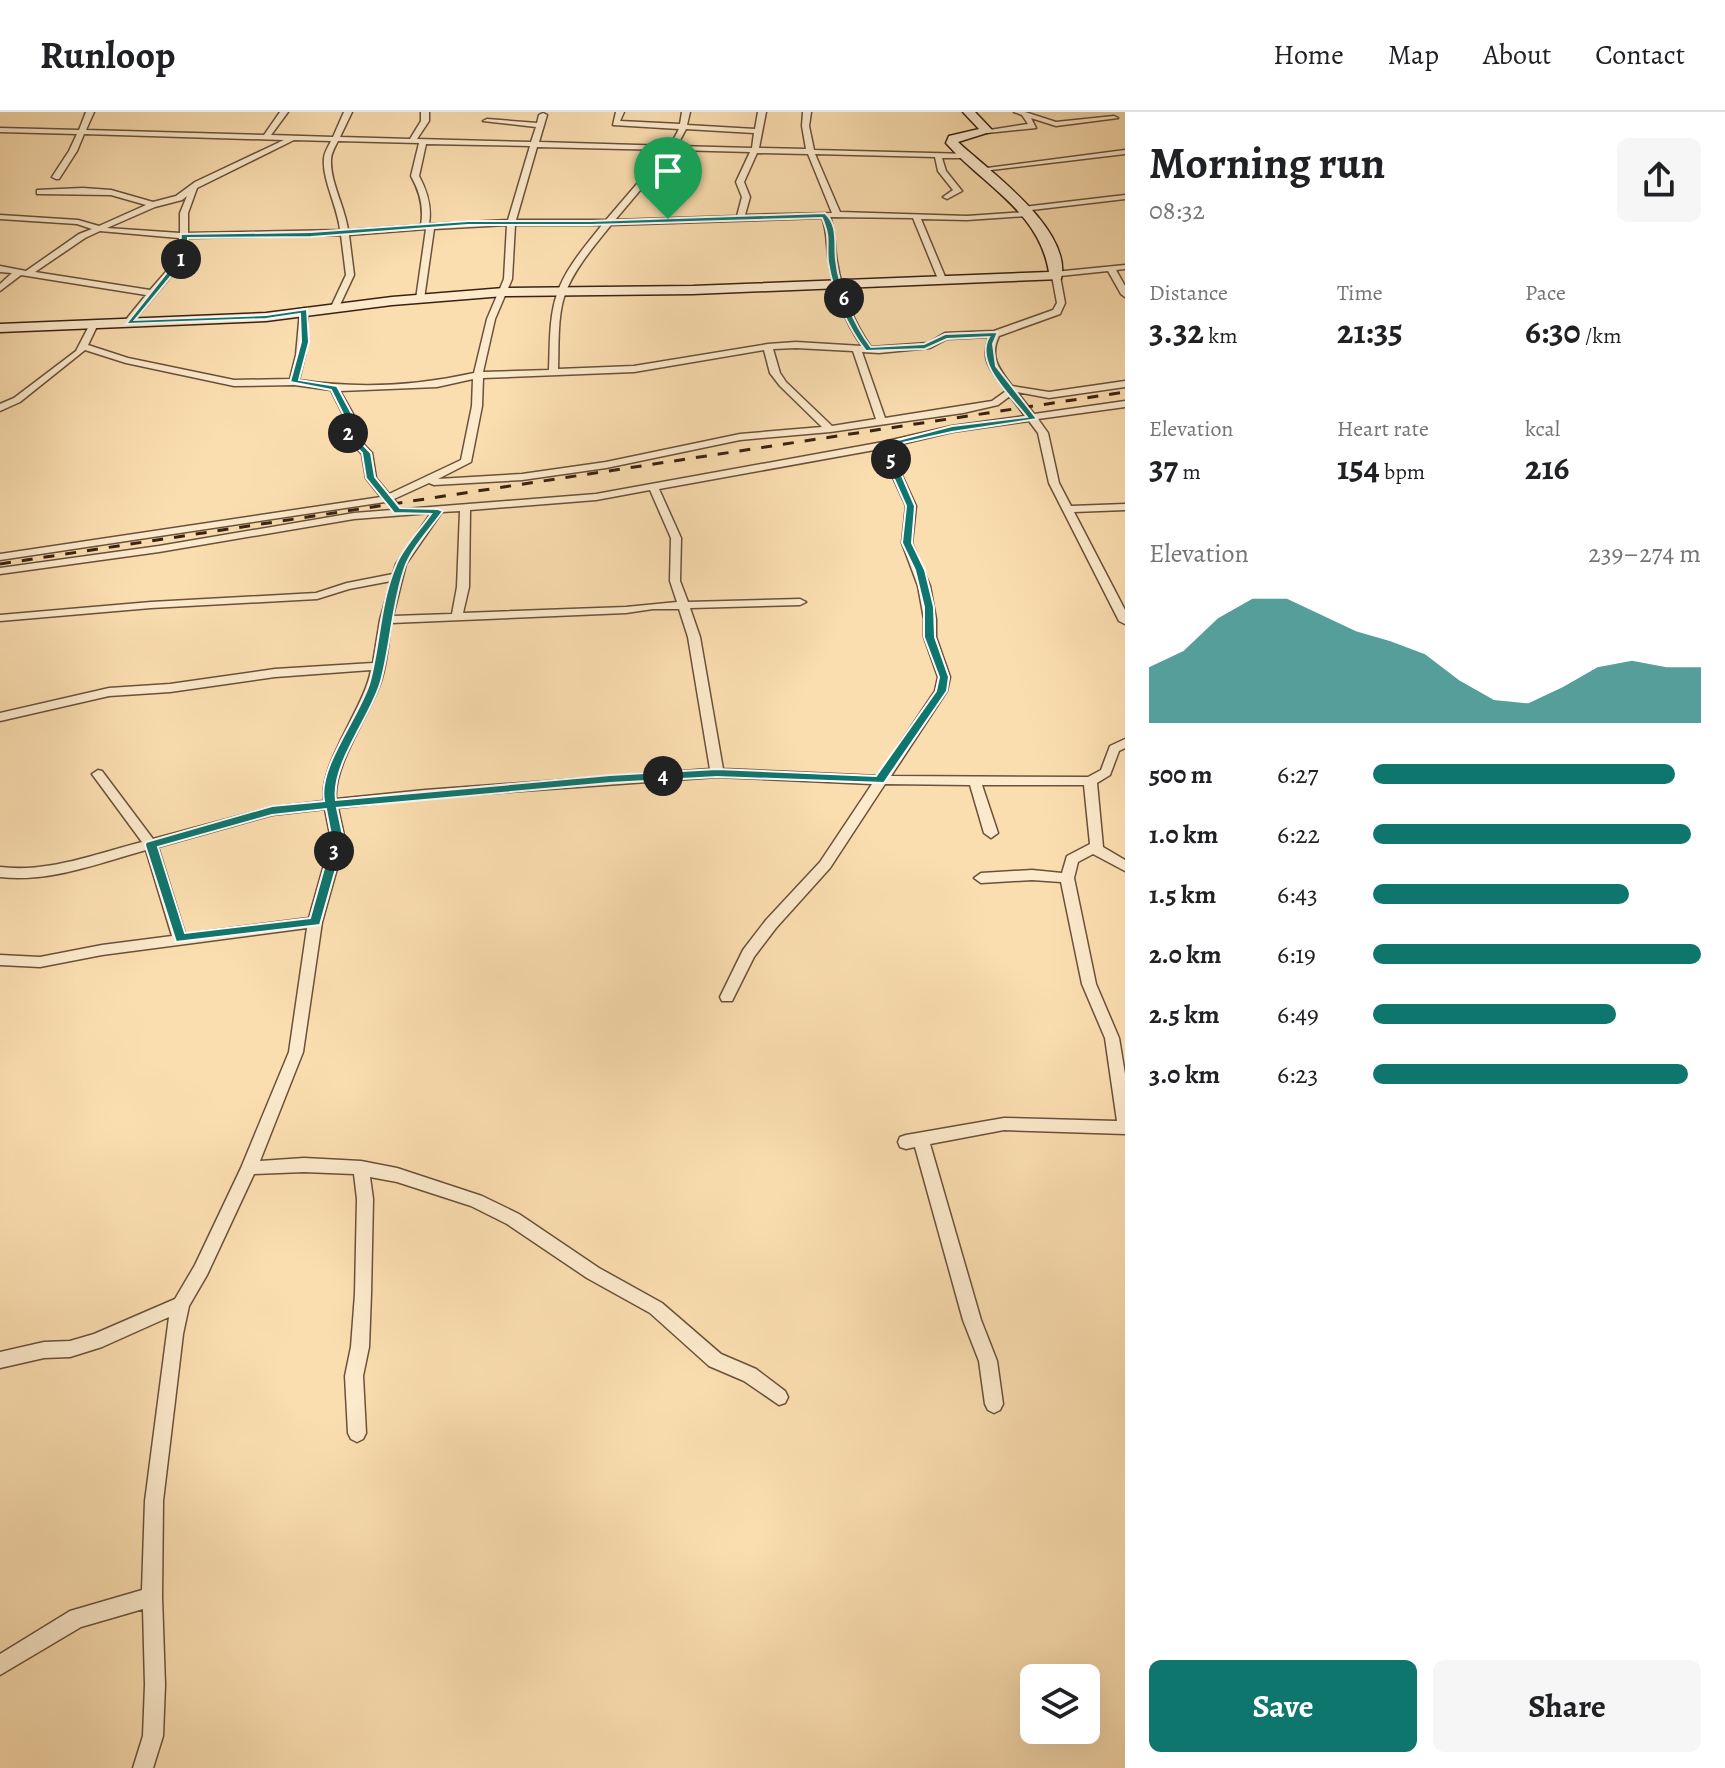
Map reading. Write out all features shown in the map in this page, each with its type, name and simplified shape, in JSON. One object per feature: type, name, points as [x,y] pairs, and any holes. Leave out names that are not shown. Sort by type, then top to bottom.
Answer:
[{"type":"street","points":[[56,177],[90,112]]},
{"type":"street","points":[[267,136],[284,112]]},
{"type":"street","points":[[335,307],[350,275],[346,231],[340,203],[329,176],[327,157],[348,112]]},
{"type":"street","points":[[412,142],[425,121],[425,112]]},
{"type":"street","points":[[620,112],[616,123],[757,131]]},
{"type":"street","points":[[553,372],[562,289],[642,181],[676,146],[685,127],[686,112]]},
{"type":"street","points":[[740,218],[746,197],[740,182],[755,149],[762,112]]},
{"type":"street","points":[[807,112],[805,136],[837,215]]},
{"type":"street","points":[[969,112],[987,131]]},
{"type":"street","points":[[85,347],[222,381],[294,382],[334,388],[429,385],[478,375],[634,369],[796,345],[857,350],[925,346],[945,336],[995,334],[1057,312],[1061,303],[1056,275],[1042,233],[1008,189],[951,140],[1034,124],[1018,112]]},
{"type":"street","points":[[1018,112],[1056,124],[1119,121]]},
{"type":"street","points":[[1105,112],[1119,121]]},
{"type":"street","points":[[0,557],[386,499],[466,462],[477,406],[478,375],[491,319],[508,279],[511,223],[532,144],[542,120],[487,121]]},
{"type":"street","points":[[0,130],[967,156]]},
{"type":"street","points":[[0,288],[82,236],[152,205],[179,198],[194,187],[292,138]]},
{"type":"street","points":[[420,299],[427,214],[423,191],[415,176],[423,142]]},
{"type":"street","points":[[983,169],[1125,152]]},
{"type":"street","points":[[938,156],[944,174],[958,191],[947,197]]},
{"type":"street","points":[[128,322],[183,257],[184,213],[194,187]]},
{"type":"street","points":[[40,192],[115,192],[133,195],[152,205]]},
{"type":"street","points":[[0,217],[78,222],[98,228],[184,236],[311,235],[511,223],[837,215],[967,218],[1125,197]]},
{"type":"street","points":[[825,216],[833,235],[832,261],[852,324],[869,350]]},
{"type":"street","points":[[916,216],[942,279]]},
{"type":"street","points":[[0,328],[266,317],[335,307],[504,292],[841,285],[1056,275],[1125,267]]},
{"type":"street","points":[[0,269],[151,293]]},
{"type":"street","points":[[1112,270],[1125,294]]},
{"type":"street","points":[[294,382],[305,342],[304,311]]},
{"type":"street","points":[[0,408],[17,400],[68,363],[85,347],[94,324]]},
{"type":"street","points":[[995,334],[989,344],[992,366],[1043,433],[1054,483],[1125,621]]},
{"type":"street","points":[[768,347],[775,373],[783,384],[830,429]]},
{"type":"street","points":[[857,350],[882,422]]},
{"type":"street","points":[[419,483],[522,477],[606,465],[719,440],[882,422],[986,405],[1010,389],[1049,395],[1125,384]]},
{"type":"street","points":[[334,388],[348,414],[348,434],[367,453],[371,478],[398,511]]},
{"type":"street","points":[[0,571],[398,511],[438,511],[596,497],[883,445],[952,429],[1125,404]]},
{"type":"street","points":[[727,997],[748,954],[805,884],[825,865],[941,691],[944,677],[930,637],[929,607],[922,578],[907,543],[911,506],[883,445]]},
{"type":"street","points":[[654,488],[676,538],[675,581],[694,637],[717,773]]},
{"type":"street","points":[[1067,509],[1125,507]]},
{"type":"street","points":[[457,617],[463,587],[465,508]]},
{"type":"street","points":[[143,1768],[153,1736],[152,1597],[158,1458],[181,1304],[201,1270],[249,1168],[296,1052],[315,922],[338,840],[331,805],[331,782],[352,727],[375,683],[397,577],[406,556],[438,511]]},
{"type":"street","points":[[0,618],[177,603],[317,596],[347,586],[397,577]]},
{"type":"street","points":[[386,620],[800,602]]},
{"type":"street","points":[[0,717],[109,692],[170,688],[275,673],[379,666]]},
{"type":"street","points":[[0,872],[23,875],[51,871],[272,811],[556,783],[717,773],[879,780],[1090,781],[1106,772],[1114,749],[1125,743]]},
{"type":"street","points":[[98,774],[151,845],[180,939]]},
{"type":"street","points":[[975,781],[991,833]]},
{"type":"street","points":[[994,1404],[988,1361],[913,1140],[1004,1124],[1125,1126],[1112,1038],[1089,984],[1067,878],[1072,859],[1095,849],[1099,840],[1090,781]]},
{"type":"street","points":[[1095,849],[1125,866]]},
{"type":"street","points":[[981,878],[1032,875],[1067,878]]},
{"type":"street","points":[[0,960],[40,962],[180,939],[315,922]]},
{"type":"street","points":[[249,1168],[304,1165],[361,1168],[440,1188],[513,1219],[593,1273],[656,1308],[715,1360],[750,1375],[779,1397]]},
{"type":"street","points":[[357,1433],[354,1376],[360,1347],[365,1199],[361,1168]]},
{"type":"street","points":[[0,1360],[44,1350],[70,1349],[96,1341],[181,1304]]},
{"type":"street","points":[[0,1665],[77,1618],[152,1597]]},
{"type":"railway","points":[[0,564],[1125,392]]},
{"type":"route","points":[[668,219],[542,224],[468,223],[311,235],[184,236],[183,257],[128,322],[266,317],[304,311],[302,325],[305,342],[294,382],[334,388],[348,414],[348,434],[367,453],[371,478],[398,511],[438,511],[401,564],[386,620],[375,683],[352,727],[331,782],[329,795],[331,805],[335,822],[338,830],[338,840],[315,922],[180,939],[151,845],[243,818],[272,811],[331,805],[369,799],[610,779],[717,773],[879,780],[897,757],[941,691],[944,677],[930,637],[929,607],[920,570],[907,543],[911,506],[883,445],[952,429],[1033,419],[992,366],[989,344],[995,334],[945,336],[925,346],[869,350],[858,336],[847,311],[832,261],[833,235],[825,216],[668,219]]}]
